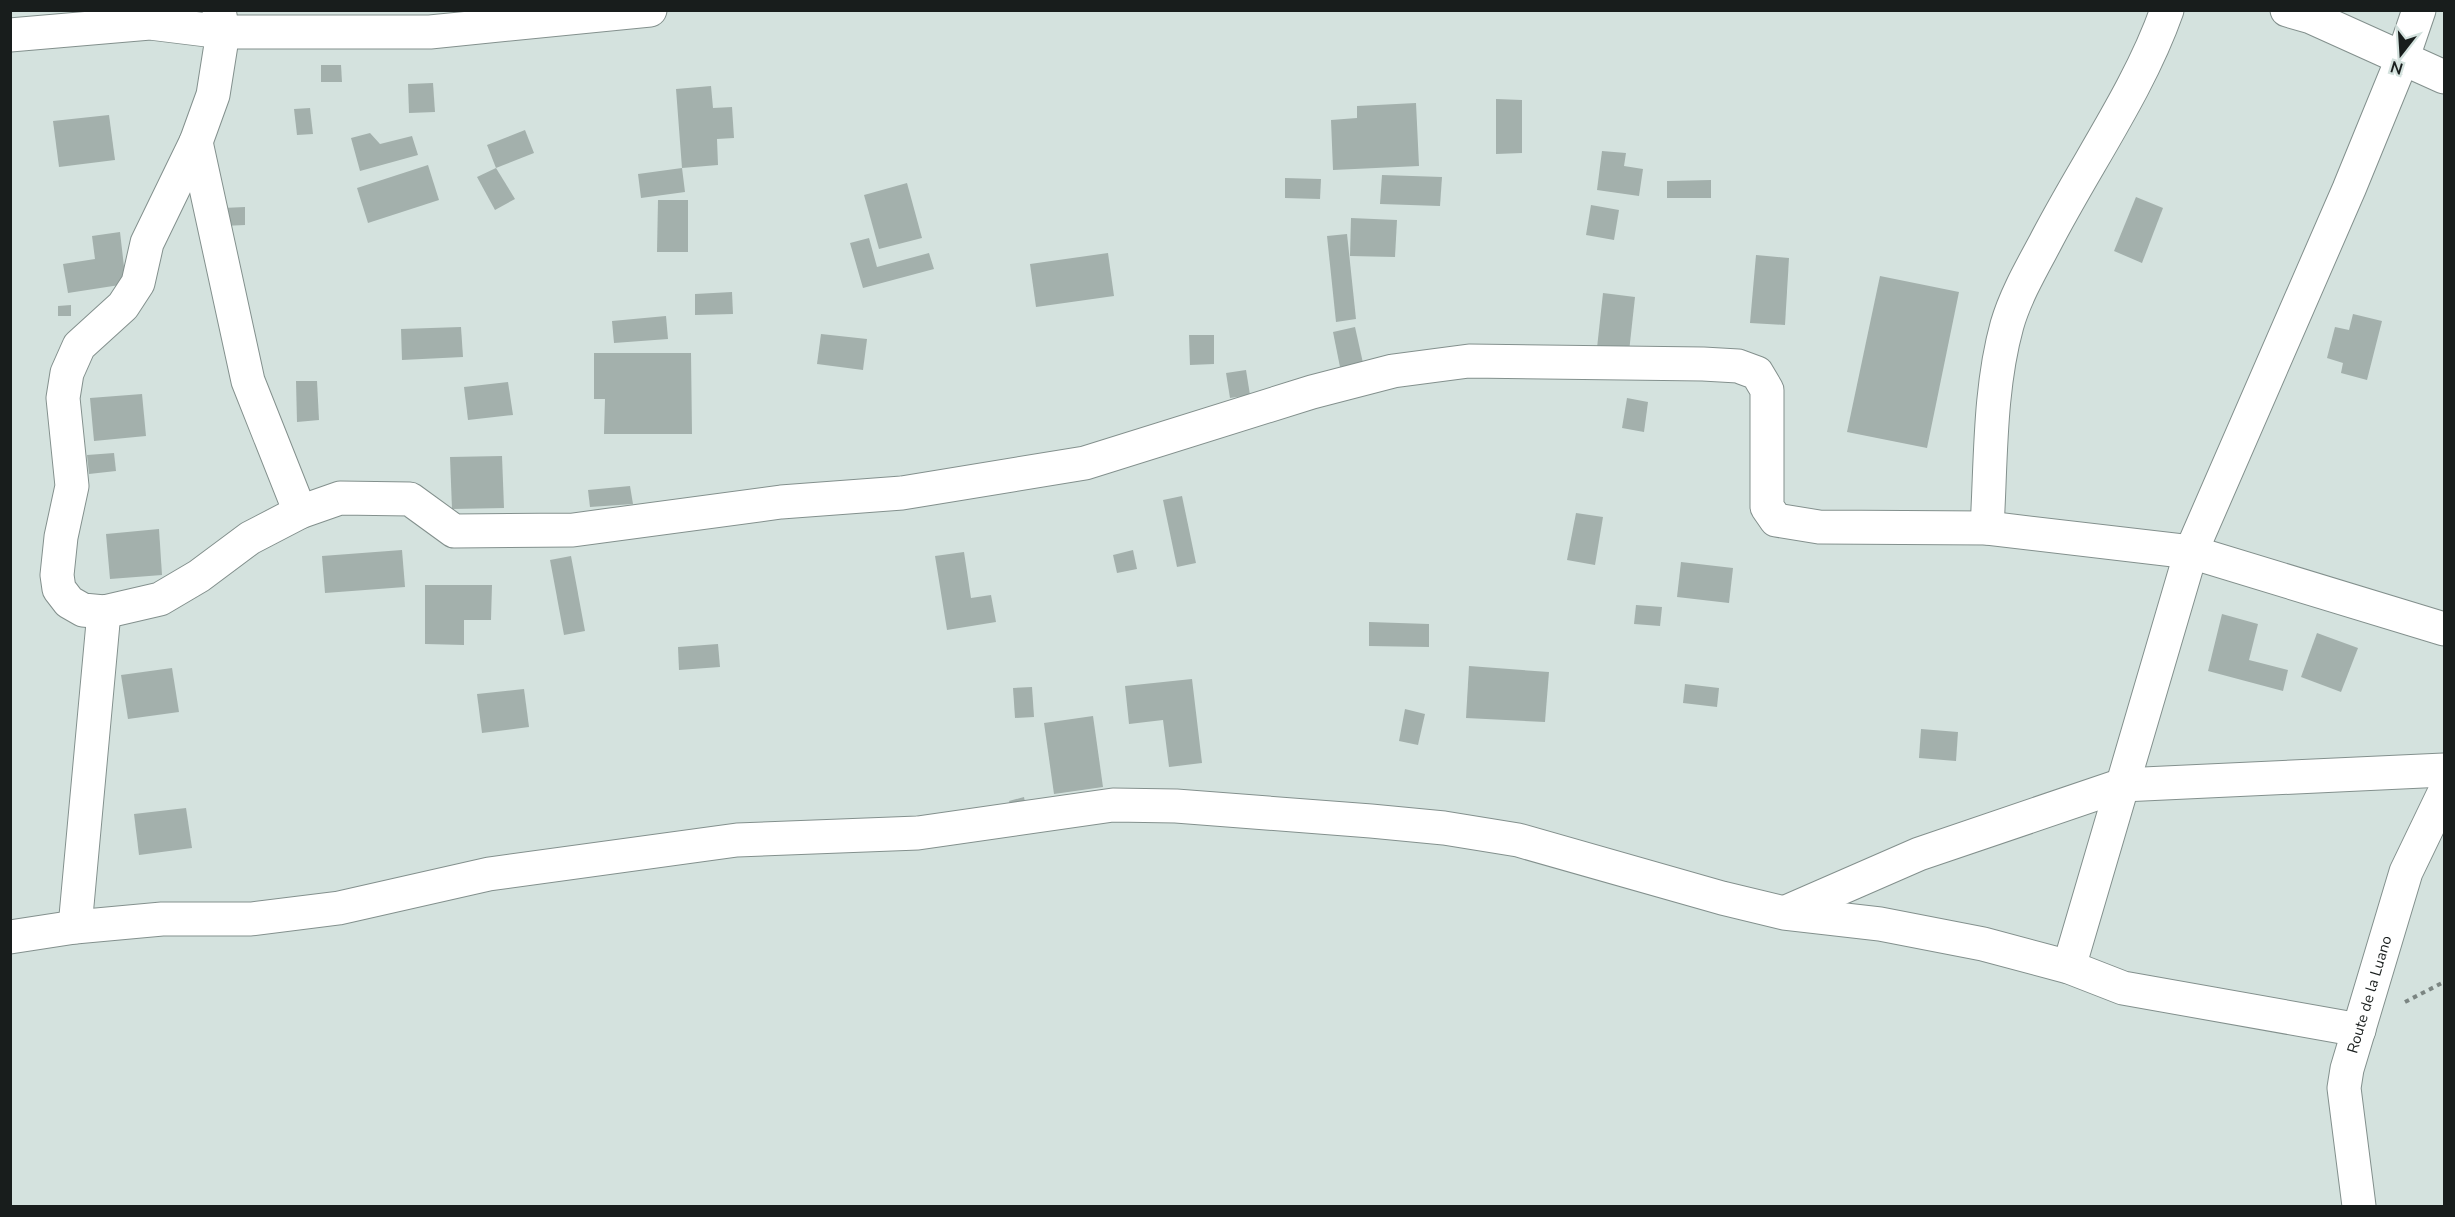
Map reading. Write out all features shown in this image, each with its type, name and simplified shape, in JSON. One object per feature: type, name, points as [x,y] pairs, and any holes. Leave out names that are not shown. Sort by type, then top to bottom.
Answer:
[{"type":"street","points":[[10,35],[150,23],[221,21],[430,32],[650,10]]},
{"type":"street","points":[[1987,528],[1995,397],[2007,325],[2032,267],[2064,205],[2154,47],[2167,10]]},
{"type":"street","points":[[2287,10],[2311,17],[2445,77]]},
{"type":"street","points":[[2069,967],[2191,552],[2403,57],[2419,10]]},
{"type":"street","points":[[221,21],[213,95],[196,142],[147,243],[138,283],[123,306],[79,346],[67,373],[63,398],[72,486],[61,537],[57,575],[59,589],[69,602],[84,610],[104,612],[160,599],[199,576],[250,537],[300,512],[340,498],[410,499],[454,531],[573,530],[781,502],[902,493],[1085,463],[1312,392],[1393,370],[1480,362],[1738,366],[1757,373],[1767,390],[1766,496],[1767,507],[1776,519],[1819,527],[1987,528],[2191,552],[2445,629]]},
{"type":"street","points":[[196,142],[248,381],[300,512]]},
{"type":"street","points":[[75,927],[104,612]]},
{"type":"street","points":[[1784,913],[1919,854],[2122,785],[2445,770]]},
{"type":"street","name":"Route de la Luano","points":[[2359,1206],[2344,1088],[2406,872],[2445,792]]},
{"type":"street","points":[[10,936],[162,919],[251,919],[339,908],[489,874],[737,840],[918,833],[1113,805],[1289,814],[1444,828],[1518,840],[1722,898],[1784,913],[1880,924],[1983,944],[2069,967],[2123,988],[2359,1030]]},
{"type":"building","points":[[321,65],[341,65],[342,82],[321,82]]},
{"type":"building","points":[[433,83],[435,112],[409,113],[408,84]]},
{"type":"building","points":[[711,86],[713,108],[732,107],[734,138],[717,139],[718,165],[682,168],[676,89]]},
{"type":"building","points":[[1496,99],[1522,100],[1522,153],[1496,154]]},
{"type":"building","points":[[1416,103],[1419,166],[1333,170],[1331,120],[1357,118],[1357,106]]},
{"type":"building","points":[[310,108],[313,134],[297,135],[294,109]]},
{"type":"building","points":[[109,115],[115,160],[59,167],[53,121]]},
{"type":"building","points":[[525,130],[534,153],[496,168],[487,145]]},
{"type":"building","points":[[370,133],[380,144],[412,136],[418,155],[360,171],[351,138]]},
{"type":"building","points":[[1602,151],[1626,153],[1624,166],[1643,169],[1639,196],[1597,190]]},
{"type":"building","points":[[428,165],[439,200],[368,223],[357,188]]},
{"type":"building","points":[[496,168],[515,199],[495,210],[477,177]]},
{"type":"building","points":[[682,168],[685,192],[641,198],[638,174]]},
{"type":"building","points":[[1382,175],[1442,177],[1440,206],[1380,204]]},
{"type":"building","points":[[1285,178],[1321,179],[1320,199],[1285,198]]},
{"type":"building","points":[[1711,180],[1711,198],[1667,198],[1667,181]]},
{"type":"building","points":[[907,183],[922,238],[879,249],[864,195]]},
{"type":"building","points":[[2136,197],[2163,208],[2142,263],[2114,251]]},
{"type":"building","points":[[658,200],[688,200],[688,252],[657,252]]},
{"type":"building","points":[[1591,205],[1619,210],[1614,240],[1586,235]]},
{"type":"building","points":[[245,207],[245,225],[223,226],[223,208]]},
{"type":"building","points":[[1351,218],[1397,220],[1395,257],[1350,256]]},
{"type":"building","points":[[120,232],[126,284],[68,293],[63,264],[95,259],[92,236]]},
{"type":"building","points":[[1347,234],[1356,319],[1336,322],[1327,236]]},
{"type":"building","points":[[869,238],[877,267],[929,253],[934,269],[863,288],[850,243]]},
{"type":"building","points":[[1108,253],[1114,296],[1036,307],[1030,264]]},
{"type":"building","points":[[1756,255],[1789,258],[1785,325],[1750,323]]},
{"type":"building","points":[[1880,276],[1959,292],[1927,448],[1847,432]]},
{"type":"building","points":[[732,292],[733,314],[695,315],[695,294]]},
{"type":"building","points":[[1603,293],[1635,297],[1629,352],[1597,348]]},
{"type":"building","points":[[71,305],[71,316],[58,316],[58,306]]},
{"type":"building","points":[[2353,314],[2382,321],[2367,380],[2341,373],[2343,363],[2327,358],[2335,327],[2349,330]]},
{"type":"building","points":[[666,316],[668,339],[614,343],[612,321]]},
{"type":"building","points":[[461,327],[463,357],[402,360],[401,329]]},
{"type":"building","points":[[1355,327],[1363,363],[1340,367],[1333,332]]},
{"type":"building","points":[[821,334],[867,339],[863,370],[817,364]]},
{"type":"building","points":[[1189,335],[1214,335],[1214,364],[1190,365]]},
{"type":"building","points":[[594,353],[691,353],[692,434],[604,434],[605,399],[594,399]]},
{"type":"building","points":[[1246,370],[1250,395],[1230,398],[1226,373]]},
{"type":"building","points":[[296,381],[317,381],[319,420],[297,422]]},
{"type":"building","points":[[508,382],[513,415],[468,420],[464,387]]},
{"type":"building","points":[[142,394],[146,436],[94,441],[90,398]]},
{"type":"building","points":[[1627,398],[1648,402],[1644,432],[1622,428]]},
{"type":"building","points":[[114,453],[116,471],[89,474],[87,455]]},
{"type":"building","points":[[502,456],[504,508],[452,509],[450,457]]},
{"type":"building","points":[[630,486],[633,504],[590,507],[588,490]]},
{"type":"building","points":[[1182,496],[1196,563],[1177,567],[1163,500]]},
{"type":"building","points":[[1576,513],[1603,517],[1595,565],[1567,560]]},
{"type":"building","points":[[159,529],[162,575],[110,579],[106,534]]},
{"type":"building","points":[[402,550],[405,587],[325,593],[322,556]]},
{"type":"building","points":[[1133,550],[1137,569],[1117,573],[1113,555]]},
{"type":"building","points":[[964,552],[971,598],[991,595],[996,622],[947,630],[935,556]]},
{"type":"building","points":[[571,556],[585,631],[564,635],[550,560]]},
{"type":"building","points":[[1681,562],[1733,568],[1729,603],[1677,597]]},
{"type":"building","points":[[425,585],[492,585],[491,620],[464,620],[464,645],[425,644]]},
{"type":"building","points":[[1636,605],[1662,607],[1660,626],[1634,624]]},
{"type":"building","points":[[2222,614],[2258,624],[2249,660],[2288,670],[2283,691],[2208,671]]},
{"type":"building","points":[[1369,622],[1429,624],[1429,647],[1369,646]]},
{"type":"building","points":[[2317,633],[2358,648],[2341,692],[2301,677]]},
{"type":"building","points":[[718,644],[720,667],[679,670],[678,647]]},
{"type":"building","points":[[1469,666],[1549,672],[1545,722],[1466,718]]},
{"type":"building","points":[[172,668],[179,712],[128,719],[121,675]]},
{"type":"building","points":[[1192,679],[1202,763],[1169,767],[1163,720],[1129,724],[1125,686]]},
{"type":"building","points":[[1685,684],[1719,688],[1717,707],[1683,703]]},
{"type":"building","points":[[1032,687],[1034,717],[1015,718],[1013,688]]},
{"type":"building","points":[[524,689],[529,727],[482,733],[477,694]]},
{"type":"building","points":[[1405,709],[1425,714],[1418,745],[1399,741]]},
{"type":"building","points":[[1093,716],[1103,787],[1054,794],[1044,723]]},
{"type":"building","points":[[1921,729],[1958,732],[1956,761],[1919,758]]},
{"type":"building","points":[[1024,797],[1027,812],[1013,815],[1009,801]]},
{"type":"building","points":[[186,808],[192,848],[139,855],[134,814]]}]
